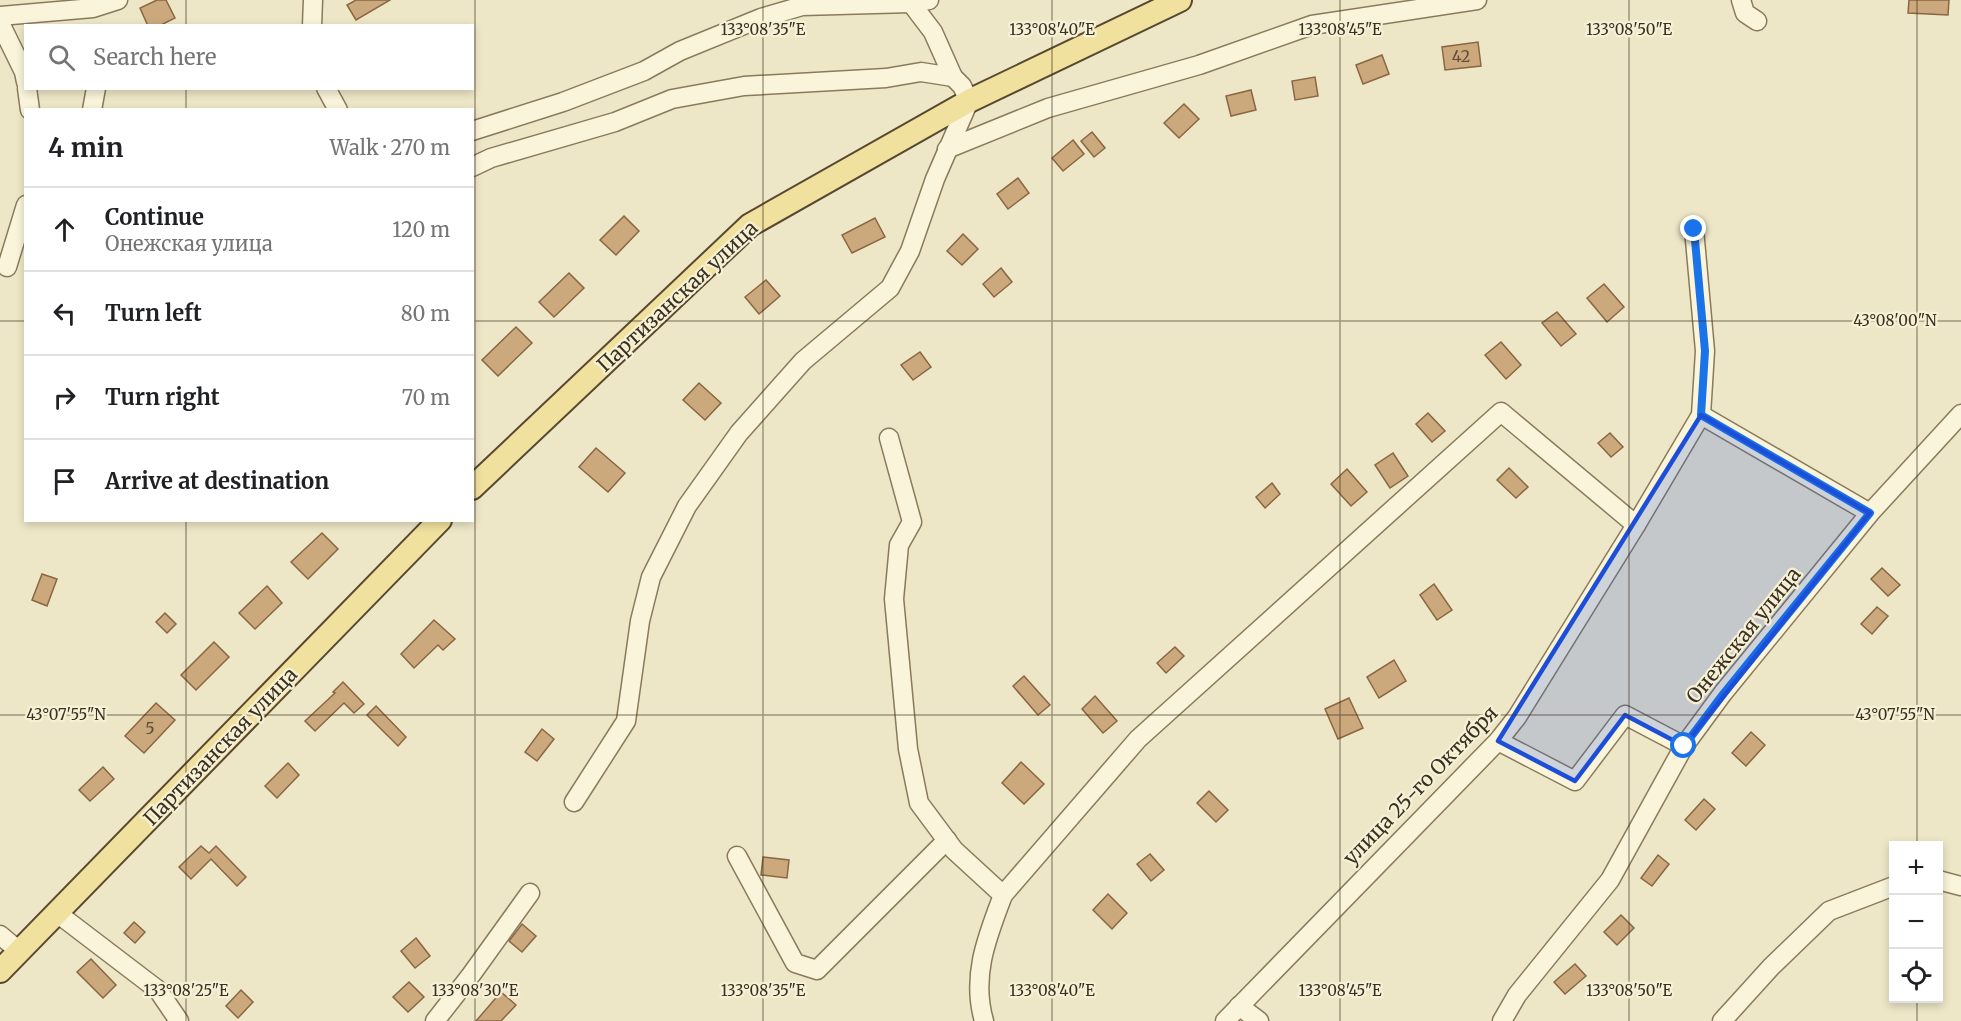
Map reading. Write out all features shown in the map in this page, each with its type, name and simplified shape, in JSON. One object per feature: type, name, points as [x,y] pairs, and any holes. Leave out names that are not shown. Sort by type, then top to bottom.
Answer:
[{"type":"main road","name":"Партизанская улица","points":[[474,486],[750,225],[969,101],[1180,0]]},
{"type":"main road","name":"Партизанская улица","points":[[0,971],[438,522]]},
{"type":"street","points":[[0,16],[77,17],[93,8],[118,0]]},
{"type":"street","points":[[312,24],[313,0]]},
{"type":"street","points":[[947,149],[1048,108],[1199,65],[1312,25],[1477,0]]},
{"type":"street","points":[[1741,0],[1746,13],[1757,21]]},
{"type":"street","points":[[474,130],[563,102],[644,71],[680,51],[761,18],[802,6],[920,2],[953,77],[962,86],[969,101],[947,149],[910,251],[890,288],[803,362],[739,433],[687,506],[651,577],[639,621],[626,721],[574,802]]},
{"type":"street","points":[[0,23],[24,72]]},
{"type":"street","points":[[474,166],[491,158],[615,122],[682,97],[744,86],[886,78],[921,72],[953,77]]},
{"type":"street","points":[[27,90],[30,108]]},
{"type":"street","points":[[92,108],[96,90]]},
{"type":"street","points":[[327,90],[337,108]]},
{"type":"street","points":[[24,211],[4,267],[24,263]]},
{"type":"street","points":[[1694,229],[1705,351],[1701,415],[1870,513]]},
{"type":"street","points":[[984,1021],[978,983],[982,955],[1003,895],[1138,739],[1501,412],[1636,525]]},
{"type":"street","name":"Онежская улица","points":[[1502,1021],[1517,995],[1610,880],[1684,746],[1724,693],[1870,513],[1961,414]]},
{"type":"street","name":"улица 25-го Октября","points":[[1225,1021],[1498,741],[1516,717],[1636,525],[1701,415]]},
{"type":"street","points":[[889,438],[912,522],[899,545],[894,599],[908,749],[919,802],[954,850],[1003,895]]},
{"type":"street","points":[[1498,741],[1575,781],[1625,715],[1684,746]]},
{"type":"street","points":[[737,856],[795,963],[817,970],[946,840]]},
{"type":"street","points":[[1943,881],[1961,886]]},
{"type":"street","points":[[1722,1021],[1771,967],[1829,911],[1889,888]]},
{"type":"street","points":[[435,1021],[530,893]]},
{"type":"street","points":[[57,913],[158,990],[179,1021]]},
{"type":"street","points":[[0,935],[20,951]]},
{"type":"street","points":[[1239,1006],[1259,1021]]},
{"type":"highlighted area","points":[[1701,415],[1870,513],[1684,746],[1625,715],[1575,781],[1498,741]]},
{"type":"building","points":[[157,0],[166,0],[175,18],[163,24],[147,24],[140,8]]},
{"type":"building","points":[[356,0],[390,0],[356,20],[347,5]]},
{"type":"building","points":[[1909,0],[1949,0],[1948,15],[1908,13]]},
{"type":"building","points":[[1478,42],[1481,66],[1445,70],[1442,47]]},
{"type":"building","points":[[1382,55],[1389,74],[1363,84],[1356,65]]},
{"type":"building","points":[[1315,77],[1318,96],[1295,100],[1292,81]]},
{"type":"building","points":[[1251,90],[1256,110],[1231,116],[1226,96]]},
{"type":"building","points":[[1184,104],[1199,119],[1179,138],[1164,123]]},
{"type":"building","points":[[1092,132],[1105,148],[1094,157],[1081,141]]},
{"type":"building","points":[[1073,140],[1084,154],[1063,171],[1052,158]]},
{"type":"building","points":[[1018,178],[1029,193],[1008,209],[997,194]]},
{"type":"building","points":[[624,216],[639,231],[616,255],[600,240]]},
{"type":"building","points":[[875,218],[885,237],[852,253],[842,235]]},
{"type":"building","points":[[963,234],[978,249],[962,265],[947,251]]},
{"type":"building","points":[[1001,268],[1012,282],[994,297],[983,284]]},
{"type":"building","points":[[569,273],[584,288],[554,317],[539,302]]},
{"type":"building","points":[[766,280],[780,296],[759,314],[745,297]]},
{"type":"building","points":[[1604,284],[1624,307],[1607,322],[1587,298]]},
{"type":"building","points":[[1557,312],[1576,334],[1561,346],[1542,323]]},
{"type":"building","points":[[516,327],[532,343],[498,376],[482,360]]},
{"type":"building","points":[[1501,342],[1521,365],[1506,379],[1485,355]]},
{"type":"building","points":[[920,352],[931,367],[913,380],[901,365]]},
{"type":"building","points":[[699,383],[721,403],[705,420],[683,400]]},
{"type":"building","points":[[1428,413],[1445,431],[1432,442],[1416,424]]},
{"type":"building","points":[[1610,433],[1623,447],[1611,457],[1598,443]]},
{"type":"building","points":[[596,448],[625,473],[608,492],[579,467]]},
{"type":"building","points":[[1393,453],[1408,476],[1390,488],[1375,465]]},
{"type":"building","points":[[1509,468],[1528,487],[1516,498],[1497,480]]},
{"type":"building","points":[[1347,469],[1367,492],[1351,506],[1331,484]]},
{"type":"building","points":[[1272,483],[1280,494],[1265,508],[1256,497]]},
{"type":"building","points":[[322,533],[338,549],[308,579],[291,562]]},
{"type":"building","points":[[1882,568],[1900,585],[1888,596],[1871,579]]},
{"type":"building","points":[[42,574],[57,579],[47,606],[32,600]]},
{"type":"building","points":[[1434,584],[1452,610],[1437,620],[1420,595]]},
{"type":"building","points":[[267,586],[282,603],[255,629],[239,613]]},
{"type":"building","points":[[1877,607],[1888,616],[1872,634],[1861,624]]},
{"type":"building","points":[[165,613],[176,624],[167,633],[156,622]]},
{"type":"building","points":[[434,620],[455,639],[443,650],[438,645],[414,668],[401,654]]},
{"type":"building","points":[[214,642],[229,657],[196,690],[181,675]]},
{"type":"building","points":[[1175,647],[1184,656],[1166,673],[1157,663]]},
{"type":"building","points":[[1394,660],[1406,681],[1379,698],[1367,677]]},
{"type":"building","points":[[1024,676],[1050,705],[1038,715],[1013,686]]},
{"type":"building","points":[[343,682],[364,704],[354,713],[344,703],[315,731],[305,721],[335,693],[333,692]]},
{"type":"building","points":[[1095,696],[1117,721],[1103,733],[1082,709]]},
{"type":"building","points":[[1349,698],[1363,728],[1338,739],[1325,709]]},
{"type":"building","points":[[156,703],[175,720],[144,753],[125,736]]},
{"type":"building","points":[[376,706],[406,737],[398,746],[367,715]]},
{"type":"building","points":[[542,729],[554,739],[537,761],[525,752]]},
{"type":"building","points":[[1751,732],[1765,745],[1746,766],[1732,753]]},
{"type":"building","points":[[1021,762],[1044,784],[1024,804],[1002,783]]},
{"type":"building","points":[[288,763],[299,775],[277,798],[265,786]]},
{"type":"building","points":[[103,767],[114,779],[90,801],[79,790]]},
{"type":"building","points":[[1209,791],[1228,810],[1216,822],[1197,803]]},
{"type":"building","points":[[1704,799],[1715,809],[1696,830],[1685,820]]},
{"type":"building","points":[[201,846],[209,853],[216,846],[246,877],[237,886],[211,859],[191,879],[179,867]]},
{"type":"building","points":[[1150,854],[1164,870],[1151,881],[1137,864]]},
{"type":"building","points":[[1658,855],[1669,864],[1652,886],[1641,878]]},
{"type":"building","points":[[763,857],[789,860],[787,878],[761,875]]},
{"type":"building","points":[[1108,894],[1127,913],[1112,929],[1093,910]]},
{"type":"building","points":[[1621,915],[1634,928],[1617,945],[1604,932]]},
{"type":"building","points":[[134,922],[145,932],[135,943],[124,933]]},
{"type":"building","points":[[522,924],[536,936],[522,952],[509,941]]},
{"type":"building","points":[[416,938],[430,956],[415,968],[401,951]]},
{"type":"building","points":[[91,959],[116,985],[103,998],[77,972]]},
{"type":"building","points":[[1575,964],[1586,976],[1565,994],[1554,982]]},
{"type":"building","points":[[409,982],[424,997],[408,1012],[393,997]]},
{"type":"building","points":[[241,990],[253,1002],[238,1018],[226,1006]]},
{"type":"building","points":[[501,992],[516,1005],[501,1021],[476,1021]]},
{"type":"route","points":[[1684,746],[1724,693],[1870,513],[1701,415],[1705,351],[1694,229]]}]
